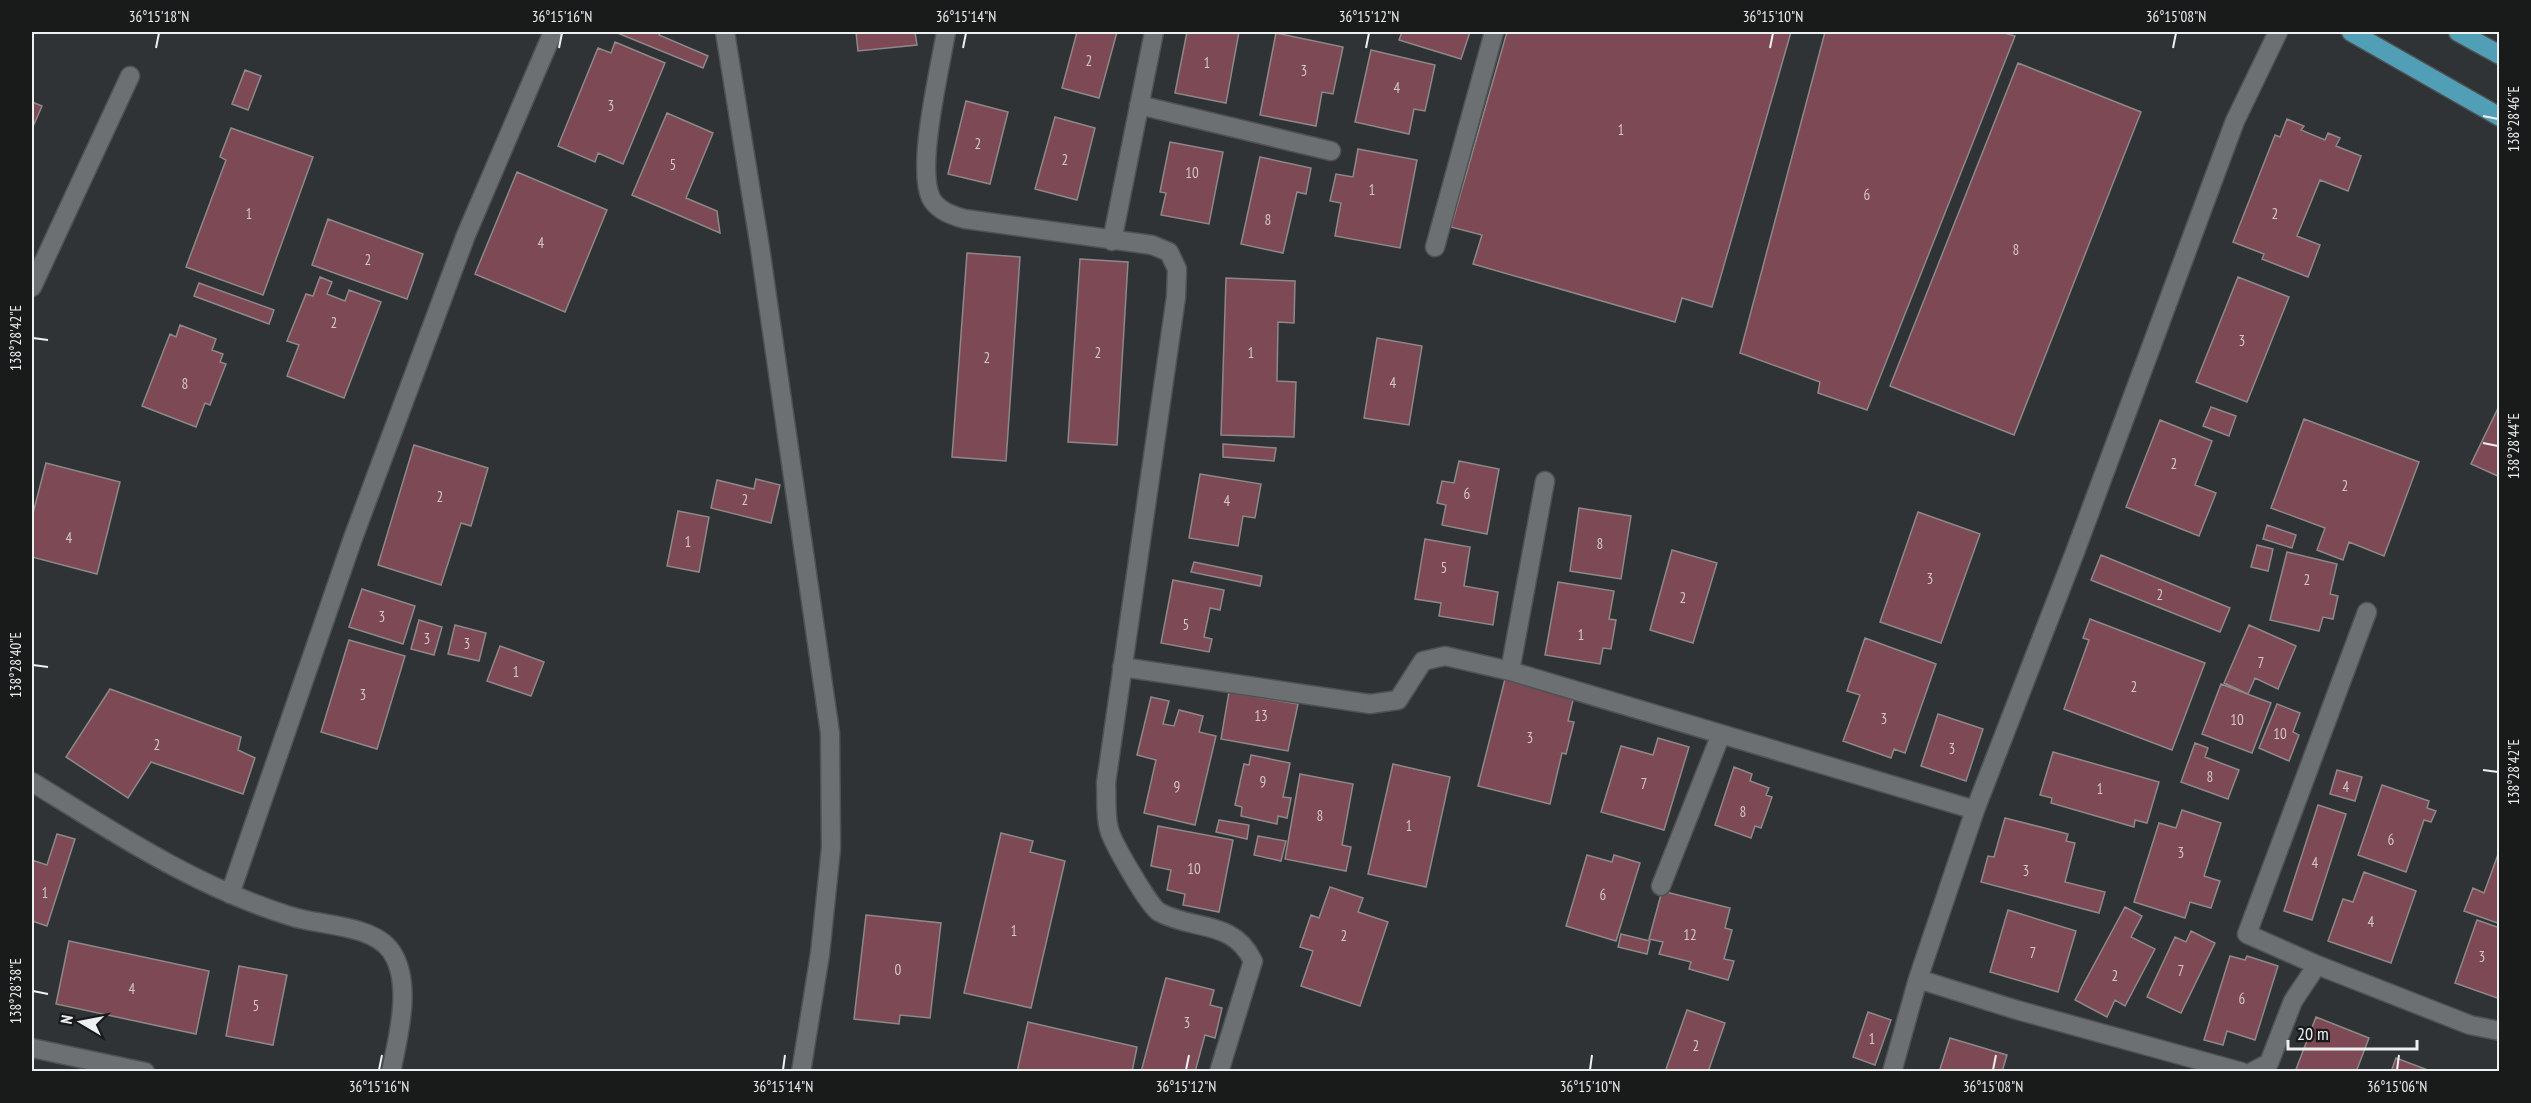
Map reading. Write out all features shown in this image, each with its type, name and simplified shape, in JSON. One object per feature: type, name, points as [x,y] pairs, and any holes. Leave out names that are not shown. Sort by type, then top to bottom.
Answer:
[{"type":"main road","points":[[2351,32],[2499,117]]},
{"type":"main road","points":[[2458,32],[2499,55]]},
{"type":"street","points":[[230,894],[357,527],[466,235],[553,32]]},
{"type":"street","points":[[725,32],[762,260],[830,733],[831,848],[820,954],[801,1071]]},
{"type":"street","points":[[946,32],[924,172],[931,199],[948,214],[965,219],[1152,245],[1169,252],[1177,269],[1176,297],[1106,783],[1108,829],[1140,888],[1157,912],[1234,936],[1245,945],[1253,961],[1219,1071]]},
{"type":"street","points":[[1112,241],[1154,32]]},
{"type":"street","points":[[1435,247],[1494,32]]},
{"type":"street","points":[[1892,1071],[1918,979],[1975,810],[2075,552],[2235,121],[2278,32]]},
{"type":"street","points":[[32,287],[130,76]]},
{"type":"street","points":[[1139,105],[1331,151]]},
{"type":"street","points":[[1510,671],[1545,481]]},
{"type":"street","points":[[2367,612],[2247,934],[2317,965],[2470,1025],[2499,1031]]},
{"type":"street","points":[[1122,667],[1370,704],[1398,700],[1423,661],[1445,656],[1510,671],[1975,810]]},
{"type":"street","points":[[1661,886],[1721,734]]},
{"type":"street","points":[[32,782],[163,862],[230,894],[292,917],[362,931],[390,950],[401,972],[401,1005],[391,1071]]},
{"type":"street","points":[[2252,1071],[2269,1063],[2293,1001],[2317,965]]},
{"type":"street","points":[[1918,979],[2017,1010],[2242,1071]]},
{"type":"street","points":[[32,1048],[145,1071]]},
{"type":"building","points":[[615,32],[661,32],[659,35],[708,56],[703,68]]},
{"type":"building","points":[[856,32],[915,32],[917,45],[858,51]]},
{"type":"building","points":[[1077,32],[1117,32],[1099,98],[1062,88]]},
{"type":"building","points":[[1187,32],[1239,32],[1226,103],[1175,93]]},
{"type":"building","points":[[1402,32],[1470,32],[1461,59],[1399,40]]},
{"type":"building","points":[[1507,32],[1791,32],[1712,307],[1682,298],[1675,322],[1473,264],[1482,235],[1451,227]]},
{"type":"building","points":[[1825,32],[2001,32],[2015,36],[1867,410],[1818,393],[1820,382],[1740,353]]},
{"type":"building","points":[[1276,33],[1343,47],[1333,94],[1322,92],[1316,126],[1260,115]]},
{"type":"building","points":[[615,42],[665,63],[623,164],[598,153],[595,162],[558,146],[598,48],[611,53]]},
{"type":"building","points":[[1371,50],[1435,65],[1425,111],[1414,109],[1409,134],[1355,122]]},
{"type":"building","points":[[2018,63],[2141,112],[2014,435],[1890,386]]},
{"type":"building","points":[[245,70],[261,76],[248,110],[232,104]]},
{"type":"building","points":[[966,101],[1008,112],[990,184],[948,174]]},
{"type":"building","points":[[32,102],[42,106],[32,129]]},
{"type":"building","points":[[667,113],[713,133],[686,198],[717,211],[720,233],[632,195]]},
{"type":"building","points":[[1055,117],[1095,128],[1077,200],[1035,189]]},
{"type":"building","points":[[2287,119],[2304,126],[2301,130],[2325,140],[2328,133],[2340,138],[2336,146],[2361,156],[2348,191],[2320,180],[2297,236],[2320,245],[2308,277],[2262,259],[2264,254],[2233,242],[2275,135],[2280,137]]},
{"type":"building","points":[[231,128],[313,157],[263,295],[186,267],[226,160],[220,157]]},
{"type":"building","points":[[1170,142],[1223,152],[1209,224],[1161,215],[1166,193],[1160,192]]},
{"type":"building","points":[[1358,149],[1417,160],[1400,248],[1335,236],[1341,203],[1330,201],[1336,174],[1353,177]]},
{"type":"building","points":[[1260,157],[1311,168],[1306,194],[1297,192],[1283,253],[1241,244]]},
{"type":"building","points":[[517,172],[607,210],[565,312],[475,274]]},
{"type":"building","points":[[328,219],[423,254],[407,299],[312,265]]},
{"type":"building","points":[[967,253],[1020,257],[1006,461],[952,457]]},
{"type":"building","points":[[1080,259],[1128,262],[1117,445],[1068,442]]},
{"type":"building","points":[[320,277],[332,282],[327,294],[345,301],[349,290],[381,302],[344,398],[287,376],[299,345],[287,341],[306,294],[313,296]]},
{"type":"building","points":[[2238,277],[2289,297],[2247,402],[2196,382]]},
{"type":"building","points":[[1226,278],[1295,281],[1294,323],[1278,322],[1277,381],[1296,382],[1294,437],[1221,435]]},
{"type":"building","points":[[199,283],[274,310],[269,324],[194,296]]},
{"type":"building","points":[[180,325],[216,339],[212,350],[223,354],[220,362],[226,364],[210,405],[205,403],[196,427],[142,406],[170,334],[176,337]]},
{"type":"building","points":[[1377,338],[1422,346],[1409,425],[1364,418]]},
{"type":"building","points":[[2500,404],[2500,477],[2471,464]]},
{"type":"building","points":[[2211,407],[2236,416],[2229,436],[2203,426]]},
{"type":"building","points":[[2304,419],[2419,462],[2384,556],[2349,542],[2343,560],[2317,550],[2325,528],[2271,508]]},
{"type":"building","points":[[2160,420],[2212,441],[2195,485],[2216,493],[2199,536],[2126,507]]},
{"type":"building","points":[[1223,444],[1276,448],[1274,461],[1223,457]]},
{"type":"building","points":[[414,445],[488,468],[471,526],[461,523],[441,585],[378,565]]},
{"type":"building","points":[[1459,461],[1499,469],[1487,534],[1442,525],[1446,505],[1437,503],[1442,481],[1454,483]]},
{"type":"building","points":[[46,463],[120,482],[97,574],[32,557],[32,517]]},
{"type":"building","points":[[1200,474],[1261,484],[1255,518],[1243,516],[1238,546],[1189,538]]},
{"type":"building","points":[[756,479],[780,485],[771,523],[711,508],[717,480],[754,489]]},
{"type":"building","points":[[1579,508],[1631,516],[1621,579],[1570,571]]},
{"type":"building","points":[[678,511],[709,517],[699,572],[667,566]]},
{"type":"building","points":[[1918,512],[1980,534],[1941,643],[1880,622]]},
{"type":"building","points":[[2267,525],[2296,535],[2292,548],[2263,539]]},
{"type":"building","points":[[1425,539],[1470,547],[1464,586],[1498,592],[1493,625],[1439,616],[1441,603],[1415,599]]},
{"type":"building","points":[[2257,545],[2273,549],[2268,571],[2251,567]]},
{"type":"building","points":[[1672,550],[1717,563],[1693,643],[1650,630]]},
{"type":"building","points":[[2287,552],[2337,564],[2330,594],[2338,596],[2333,619],[2323,617],[2319,631],[2270,620]]},
{"type":"building","points":[[2101,555],[2230,608],[2220,632],[2091,580]]},
{"type":"building","points":[[1194,562],[1262,576],[1260,586],[1191,572]]},
{"type":"building","points":[[1173,580],[1224,590],[1220,610],[1210,608],[1204,637],[1212,639],[1209,652],[1161,643]]},
{"type":"building","points":[[1558,582],[1614,591],[1609,619],[1616,620],[1611,649],[1603,648],[1600,664],[1545,655]]},
{"type":"building","points":[[362,589],[415,606],[403,644],[349,627]]},
{"type":"building","points":[[2090,619],[2205,663],[2172,750],[2064,709],[2089,640],[2083,638]]},
{"type":"building","points":[[419,620],[442,627],[434,655],[411,649]]},
{"type":"building","points":[[455,625],[486,633],[479,661],[448,654]]},
{"type":"building","points":[[2249,625],[2296,646],[2278,689],[2255,678],[2248,694],[2224,683]]},
{"type":"building","points":[[1865,638],[1936,664],[1905,753],[1894,749],[1891,758],[1843,741],[1860,695],[1847,691]]},
{"type":"building","points":[[349,640],[405,656],[377,749],[321,732]]},
{"type":"building","points":[[500,646],[544,662],[531,696],[487,681]]},
{"type":"building","points":[[1505,679],[1574,696],[1568,721],[1574,722],[1566,754],[1562,753],[1550,804],[1478,786]]},
{"type":"building","points":[[2221,684],[2271,703],[2252,753],[2202,734]]},
{"type":"building","points":[[110,689],[241,737],[238,750],[255,758],[243,794],[151,762],[128,798],[66,757]]},
{"type":"building","points":[[1229,692],[1298,704],[1288,751],[1221,739]]},
{"type":"building","points":[[1151,697],[1169,701],[1163,724],[1174,726],[1179,710],[1203,716],[1199,732],[1216,736],[1195,825],[1144,813],[1156,760],[1137,755]]},
{"type":"building","points":[[2277,704],[2300,713],[2293,732],[2299,735],[2289,761],[2259,748]]},
{"type":"building","points":[[1938,714],[1983,729],[1966,781],[1921,766]]},
{"type":"building","points":[[1658,738],[1689,747],[1664,830],[1601,812],[1621,746],[1653,755]]},
{"type":"building","points":[[2195,743],[2208,748],[2205,757],[2239,770],[2228,799],[2181,782]]},
{"type":"building","points":[[2053,752],[2159,782],[2147,823],[2135,820],[2134,827],[2051,803],[2052,798],[2040,795]]},
{"type":"building","points":[[1251,755],[1290,763],[1283,797],[1291,798],[1287,818],[1278,816],[1277,824],[1241,816],[1242,807],[1235,805],[1244,764],[1249,765]]},
{"type":"building","points":[[1393,764],[1450,777],[1426,887],[1368,874]]},
{"type":"building","points":[[1734,767],[1752,774],[1750,781],[1769,788],[1766,795],[1772,797],[1761,828],[1755,826],[1751,838],[1715,825]]},
{"type":"building","points":[[2337,770],[2362,777],[2355,801],[2330,794]]},
{"type":"building","points":[[1300,774],[1353,784],[1342,845],[1351,847],[1346,871],[1285,859]]},
{"type":"building","points":[[2382,785],[2429,801],[2427,808],[2436,811],[2431,822],[2424,820],[2406,872],[2358,855]]},
{"type":"building","points":[[2318,805],[2346,814],[2312,920],[2284,911]]},
{"type":"building","points":[[2182,810],[2221,823],[2204,876],[2220,881],[2211,908],[2190,902],[2185,918],[2134,902],[2159,823],[2176,828]]},
{"type":"building","points":[[2005,818],[2068,834],[2066,841],[2075,843],[2065,882],[2105,892],[2099,913],[1981,882],[1988,856],[1994,857]]},
{"type":"building","points":[[1219,820],[1249,825],[1247,839],[1216,832]]},
{"type":"building","points":[[1158,826],[1233,840],[1219,912],[1183,905],[1185,894],[1167,890],[1171,870],[1151,866]]},
{"type":"building","points":[[1001,833],[1033,841],[1030,852],[1065,861],[1031,1008],[964,993]]},
{"type":"building","points":[[57,834],[75,839],[47,926],[32,921],[32,860],[47,865]]},
{"type":"building","points":[[1258,836],[1286,841],[1281,861],[1254,855]]},
{"type":"building","points":[[2500,849],[2500,924],[2464,911],[2473,888],[2484,893]]},
{"type":"building","points":[[1587,855],[1612,862],[1614,855],[1640,863],[1616,941],[1566,926]]},
{"type":"building","points":[[2364,872],[2416,891],[2391,963],[2328,941],[2343,899],[2353,902]]},
{"type":"building","points":[[1330,887],[1363,898],[1358,912],[1388,922],[1360,1006],[1301,986],[1313,951],[1300,947],[1311,915],[1319,918]]},
{"type":"building","points":[[1662,891],[1730,908],[1725,928],[1732,930],[1724,959],[1734,961],[1728,980],[1689,969],[1691,962],[1659,954],[1663,942],[1649,939]]},
{"type":"building","points":[[2125,907],[2142,916],[2131,937],[2155,949],[2125,1006],[2115,1000],[2107,1017],[2075,1000]]},
{"type":"building","points":[[2008,910],[2076,931],[2058,992],[1990,972]]},
{"type":"building","points":[[866,915],[941,923],[930,1018],[900,1015],[899,1024],[854,1019]]},
{"type":"building","points":[[2477,920],[2500,928],[2500,999],[2455,983]]},
{"type":"building","points":[[2191,931],[2215,943],[2181,1013],[2147,997],[2175,937],[2186,942]]},
{"type":"building","points":[[1621,934],[1650,941],[1647,954],[1618,947]]},
{"type":"building","points":[[69,941],[209,971],[196,1034],[56,1004]]},
{"type":"building","points":[[2230,956],[2245,960],[2247,956],[2278,966],[2255,1040],[2227,1031],[2223,1045],[2204,1040]]},
{"type":"building","points":[[239,966],[287,975],[273,1045],[226,1036]]},
{"type":"building","points":[[1166,978],[1214,990],[1210,1005],[1222,1008],[1215,1038],[1205,1035],[1195,1072],[1141,1072]]},
{"type":"building","points":[[1687,1010],[1725,1023],[1708,1072],[1665,1072]]},
{"type":"building","points":[[1868,1012],[1891,1020],[1875,1065],[1853,1057]]},
{"type":"building","points":[[2316,1017],[2369,1038],[2356,1072],[2295,1072]]},
{"type":"building","points":[[1028,1022],[1137,1047],[1132,1072],[1017,1072]]},
{"type":"building","points":[[1950,1038],[2007,1055],[2002,1072],[1939,1072]]},
{"type":"building","points":[[2396,1058],[2433,1072],[2391,1072]]}]
